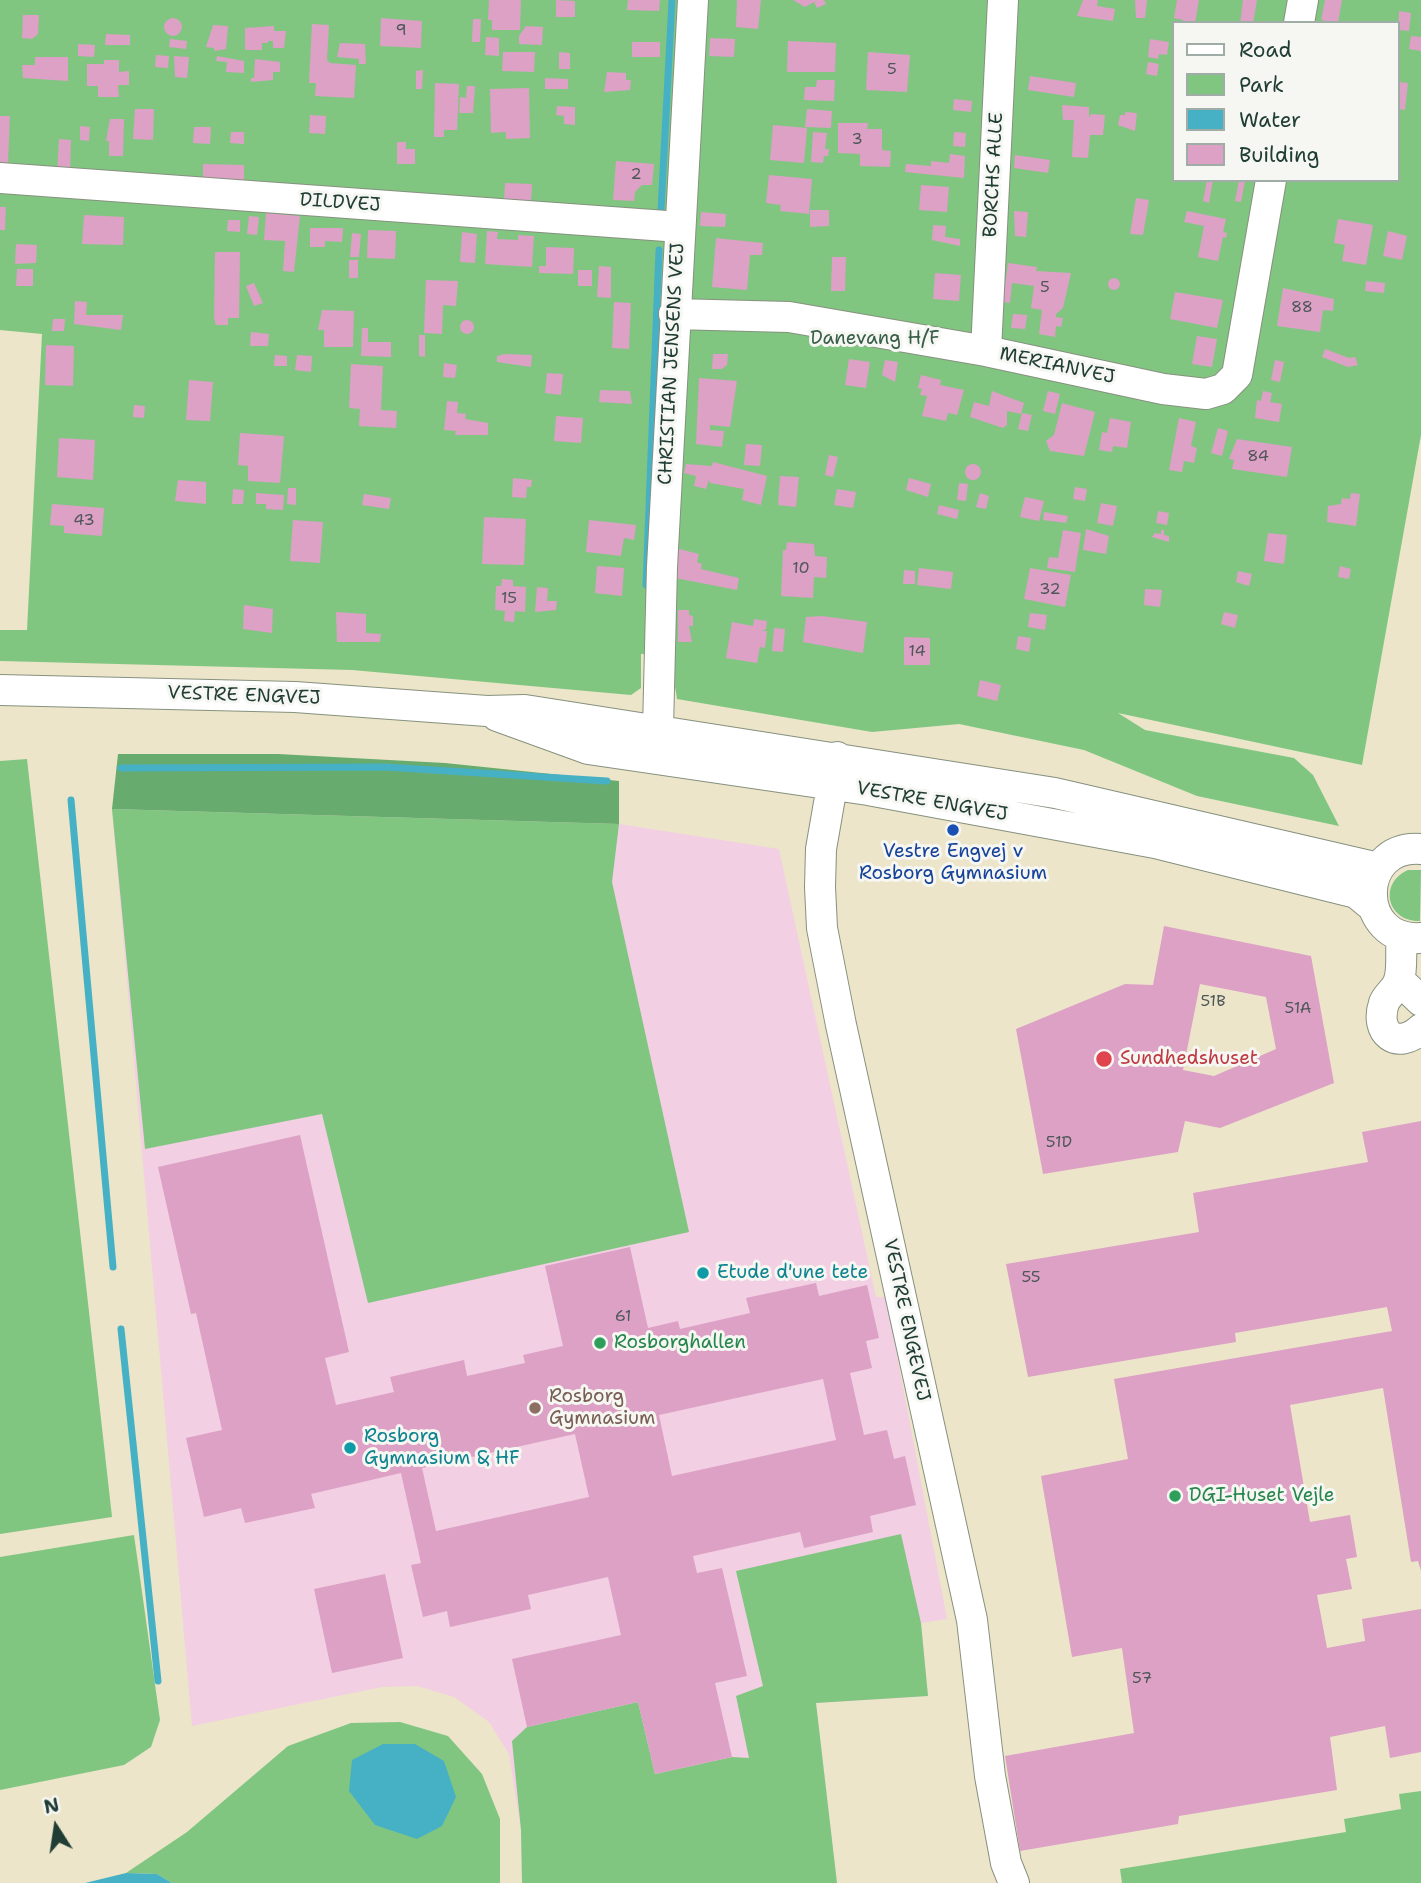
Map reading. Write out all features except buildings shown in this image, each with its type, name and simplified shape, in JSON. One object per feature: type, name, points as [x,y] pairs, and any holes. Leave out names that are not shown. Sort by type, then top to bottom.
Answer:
[{"type":"street","name":"CHRISTIAN JENSENS VEJ","points":[[658,729],[662,567],[674,314],[693,0]]},
{"type":"street","name":"BORCHS ALLE","points":[[986,351],[1003,0]]},
{"type":"street","points":[[1299,21],[1303,0]]},
{"type":"street","name":"DILDVEJ","points":[[0,178],[680,227]]},
{"type":"street","name":"MERIANVEJ","points":[[674,314],[789,317],[986,351],[1163,388],[1206,394],[1223,389],[1237,375],[1271,182]]},
{"type":"street","name":"VESTRE ENGVEJ","points":[[0,690],[295,697],[487,711],[525,710],[658,729],[1155,843],[1356,893],[1373,907],[1384,925],[1411,937]]},
{"type":"street","name":"VESTRE ENGVEJ","points":[[487,711],[516,725],[589,749],[1055,793],[1379,868]]},
{"type":"street","name":"VESTRE ENGEVEJ","points":[[835,771],[821,849],[822,929],[972,1620],[990,1776],[1006,1863],[1014,1883]]},
{"type":"street","points":[[1373,907],[1371,887],[1379,868],[1395,853],[1421,849]]},
{"type":"street","points":[[1411,937],[1399,980],[1385,1000],[1380,1020],[1384,1032],[1396,1039],[1412,1037],[1421,1029]]},
{"type":"street","points":[[1399,980],[1421,1001]]},
{"type":"shaded area","name":"Rosborg Gymnasium","points":[[112,809],[619,824],[779,849],[876,1297],[886,1297],[947,1619],[921,1623],[928,1696],[816,1703],[837,1883],[522,1883],[521,1830],[509,1754],[489,1722],[454,1697],[417,1686],[382,1687],[192,1726]]},
{"type":"green space","name":"Danevang H/F","points":[[0,0],[1421,0],[1421,435],[1362,765],[1118,713],[1145,730],[1294,758],[1313,775],[1339,826],[1197,796],[1084,750],[959,724],[872,732],[677,699],[670,655],[641,654],[641,688],[631,695],[352,670],[0,661],[0,630],[27,630],[42,334],[0,330]]},
{"type":"green space","points":[[118,754],[278,754],[445,763],[619,781],[619,824],[112,809]]},
{"type":"green space","points":[[27,759],[112,1517],[0,1534],[0,761]]},
{"type":"green space","points":[[112,809],[619,824],[612,882],[689,1232],[368,1303],[322,1114],[145,1149]]},
{"type":"green space","points":[[1408,870],[1421,870],[1420,921],[1409,920],[1400,915],[1390,901],[1393,884]]},
{"type":"green space","points":[[901,1534],[921,1623],[928,1696],[816,1703],[837,1883],[522,1883],[521,1830],[512,1741],[527,1727],[638,1702],[655,1774],[732,1757],[749,1758],[736,1696],[763,1686],[736,1571]]},
{"type":"green space","points":[[134,1535],[160,1720],[151,1747],[124,1765],[0,1790],[0,1557]]},
{"type":"green space","points":[[400,1722],[448,1736],[482,1774],[500,1819],[500,1883],[172,1883],[157,1874],[126,1873],[187,1832],[288,1746],[351,1723]]},
{"type":"green space","points":[[1421,1791],[1421,1883],[1122,1883],[1120,1869],[1346,1832],[1344,1819],[1401,1809],[1399,1794]]},
{"type":"water","points":[[383,1744],[415,1744],[444,1761],[456,1797],[442,1826],[417,1839],[375,1825],[349,1791],[352,1760]]},
{"type":"water","points":[[126,1873],[157,1874],[172,1883],[85,1883]]},
{"type":"waterway","points":[[661,210],[672,0]]},
{"type":"waterway","points":[[646,585],[659,250]]},
{"type":"waterway","points":[[121,768],[385,767],[607,781]]},
{"type":"waterway","points":[[71,800],[113,1267]]},
{"type":"waterway","points":[[121,1329],[158,1681]]},
{"type":"place","name":"Vestre Engvej v Rosborg Gymnasium","points":[[953,830]]},
{"type":"place","name":"Sundhedshuset","points":[[1104,1059]]},
{"type":"place","name":"Etude d'une tete","points":[[703,1273]]},
{"type":"place","name":"Rosborghallen","points":[[600,1343]]},
{"type":"place","name":"Rosborg Gymnasium","points":[[535,1408]]},
{"type":"place","name":"Rosborg Gymnasium & HF","points":[[350,1448]]},
{"type":"place","name":"DGI-Huset Vejle","points":[[1175,1496]]}]
